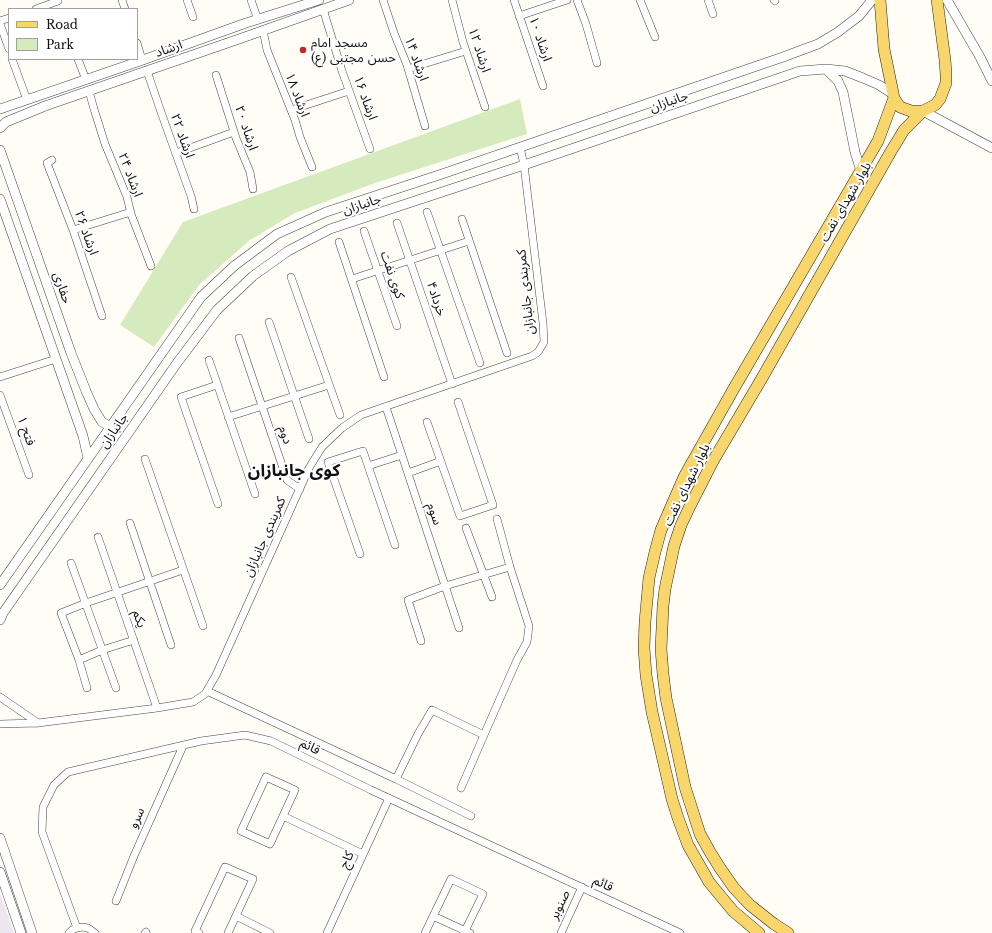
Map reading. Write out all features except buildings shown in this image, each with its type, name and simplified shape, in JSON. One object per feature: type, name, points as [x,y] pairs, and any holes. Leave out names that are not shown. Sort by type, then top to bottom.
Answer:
[{"type":"main road","points":[[880,0],[884,49],[894,96],[900,107],[911,111],[923,111]]},
{"type":"main road","name":"بلوار شهدای نفت","points":[[788,933],[774,924],[750,904],[734,888],[713,857],[700,834],[685,787],[662,674],[661,649],[665,589],[674,546],[690,506],[713,461],[904,130],[923,111],[935,105],[940,99],[946,83],[945,60],[937,0]]},
{"type":"main road","name":"بلوار شهدای نفت","points":[[759,933],[733,911],[709,882],[688,845],[672,799],[652,712],[646,676],[644,622],[649,578],[661,530],[684,477],[878,141],[894,96]]},
{"type":"street","points":[[186,0],[193,17]]},
{"type":"street","points":[[251,0],[258,20]]},
{"type":"street","name":"ارشاد","points":[[0,109],[319,0]]},
{"type":"street","name":"ارشاد","points":[[0,128],[6,122],[45,106],[349,0]]},
{"type":"street","name":"ارشاد ۱۴","points":[[383,0],[408,70],[425,126]]},
{"type":"street","name":"ارشاد ۱۲","points":[[452,0],[457,23],[485,107]]},
{"type":"street","name":"ارشاد ۱۰","points":[[514,0],[543,86]]},
{"type":"street","points":[[519,16],[567,0]]},
{"type":"street","points":[[577,0],[598,63]]},
{"type":"street","points":[[640,0],[655,36]]},
{"type":"street","points":[[708,0],[713,14]]},
{"type":"street","name":"جانبازان","points":[[0,585],[201,297],[234,266],[277,234],[326,212],[442,174],[818,44],[838,32],[859,16],[872,0]]},
{"type":"street","points":[[947,0],[992,81]]},
{"type":"street","points":[[39,8],[57,1]]},
{"type":"street","points":[[291,9],[294,19]]},
{"type":"street","name":"ارشاد ۱۶","points":[[323,9],[349,91],[370,149]]},
{"type":"street","points":[[0,22],[8,46]]},
{"type":"street","name":"ارشاد ۱۸","points":[[263,30],[267,50],[312,167]]},
{"type":"street","points":[[138,46],[142,60]]},
{"type":"street","points":[[408,70],[466,51]]},
{"type":"street","points":[[12,60],[27,100]]},
{"type":"street","points":[[78,60],[89,91]]},
{"type":"street","points":[[826,69],[838,81],[843,92],[861,171]]},
{"type":"street","name":"جانبازان","points":[[0,620],[3,613],[178,363],[217,310],[253,276],[288,251],[330,229],[800,71],[826,69],[845,71],[878,85],[894,96]]},
{"type":"street","name":"ارشاد ۲۲","points":[[148,71],[156,98],[191,196],[194,209]]},
{"type":"street","name":"ارشاد ۲۰","points":[[216,75],[234,132],[250,172],[253,189]]},
{"type":"street","name":"ارشاد ۲۴","points":[[89,91],[105,144],[127,197],[151,266]]},
{"type":"street","points":[[291,110],[349,91]]},
{"type":"street","points":[[923,111],[992,148]]},
{"type":"street","points":[[176,153],[234,132]]},
{"type":"street","name":"کمربندی جانبازان","points":[[0,724],[38,723],[158,708],[193,702],[205,694],[219,668],[309,468],[322,447],[342,428],[362,415],[532,356],[538,352],[544,342],[543,323],[524,165],[520,147]]},
{"type":"street","name":"حفاری","points":[[0,150],[86,391],[94,410],[102,422],[111,426]]},
{"type":"street","name":"ارشاد ۲۶","points":[[52,160],[47,164],[73,230],[102,316]]},
{"type":"street","points":[[1,206],[83,436],[88,458]]},
{"type":"street","points":[[73,230],[131,212]]},
{"type":"street","points":[[427,212],[480,362]]},
{"type":"street","points":[[462,219],[507,353]]},
{"type":"street","name":"خرداد۴","points":[[397,223],[452,384]]},
{"type":"street","name":"کوی نفت","points":[[364,231],[397,326]]},
{"type":"street","points":[[352,279],[469,241]]},
{"type":"street","points":[[339,242],[384,377]]},
{"type":"street","points":[[291,277],[340,415]]},
{"type":"street","points":[[269,322],[309,439]]},
{"type":"street","name":"دوم","points":[[240,338],[287,480],[300,489]]},
{"type":"street","points":[[163,352],[178,363]]},
{"type":"street","points":[[0,377],[56,359]]},
{"type":"street","points":[[208,360],[255,494]]},
{"type":"street","points":[[217,385],[181,397],[218,504]]},
{"type":"street","points":[[228,418],[329,385]]},
{"type":"street","name":"فتح ۱","points":[[0,395],[28,475]]},
{"type":"street","points":[[427,422],[460,516],[494,505],[458,402]]},
{"type":"street","name":"سوم","points":[[386,407],[459,628]]},
{"type":"street","points":[[360,554],[328,462],[363,451],[395,545]]},
{"type":"street","points":[[368,466],[402,455]]},
{"type":"street","points":[[145,459],[203,626]]},
{"type":"street","points":[[408,473],[441,462]]},
{"type":"street","points":[[461,788],[517,660],[527,642],[529,626],[510,567],[497,519]]},
{"type":"street","points":[[130,523],[171,645]]},
{"type":"street","points":[[466,528],[492,597]]},
{"type":"street","name":"یکم","points":[[98,537],[158,708]]},
{"type":"street","points":[[71,563],[116,688]]},
{"type":"street","points":[[421,641],[408,600],[445,586],[510,567]]},
{"type":"street","points":[[87,688],[80,660],[61,614],[86,603],[183,570]]},
{"type":"street","points":[[80,660],[102,650],[134,640]]},
{"type":"street","points":[[207,691],[396,779],[471,816]]},
{"type":"street","points":[[0,697],[38,723]]},
{"type":"street","points":[[396,779],[418,734],[432,710],[484,735]]},
{"type":"street","name":"قائم","points":[[76,928],[42,832],[43,807],[54,785],[68,772],[201,741],[245,735],[271,741],[389,798],[680,933]]},
{"type":"street","name":"سرو","points":[[116,901],[134,856],[183,746]]},
{"type":"street","points":[[266,777],[295,790],[283,816],[270,844],[241,831],[266,777]]},
{"type":"street","name":"کاج","points":[[327,933],[389,798]]},
{"type":"street","points":[[283,816],[363,854]]},
{"type":"street","points":[[0,838],[32,933]]},
{"type":"street","points":[[199,933],[195,931],[225,867],[253,879],[228,933]]},
{"type":"street","points":[[0,872],[21,933]]},
{"type":"street","points":[[425,933],[433,916],[451,878],[483,894],[466,932],[433,916]]},
{"type":"street","name":"صنوبر","points":[[560,933],[582,887]]},
{"type":"street","points":[[236,916],[270,933]]},
{"type":"street","points":[[69,933],[76,928],[82,927],[88,928],[95,933]]},
{"type":"shaded area","points":[[0,893],[14,933],[0,933]]},
{"type":"green space","points":[[520,99],[527,134],[375,183],[295,213],[250,240],[199,285],[154,347],[120,325],[183,222]]},
{"type":"place","name":"مسجد امام حسن مجتبی (ع)","points":[[303,50]]},
{"type":"district","name":"کوی جانبازان","points":[[294,471]]}]
